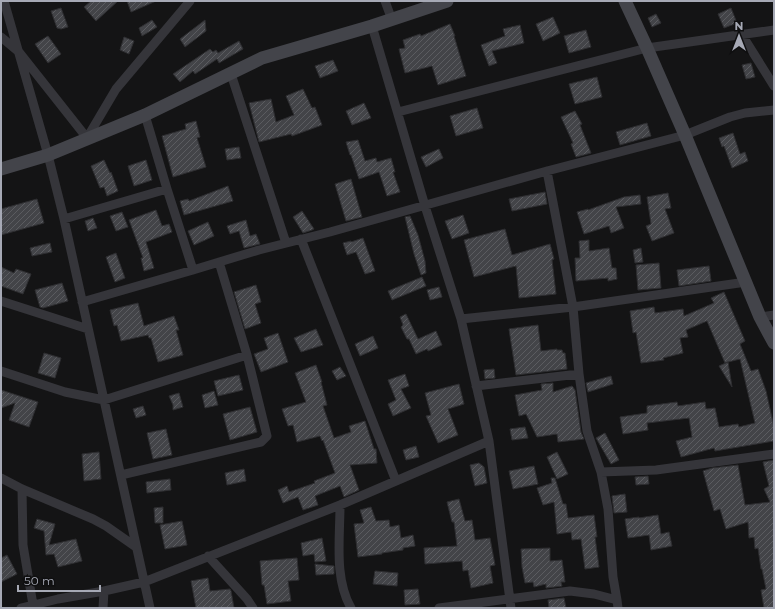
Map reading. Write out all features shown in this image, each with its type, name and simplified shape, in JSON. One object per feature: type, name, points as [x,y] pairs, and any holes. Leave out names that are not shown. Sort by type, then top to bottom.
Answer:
[{"type":"main road","points":[[1,169],[48,154],[145,115],[262,58],[392,20],[448,1]]},
{"type":"main road","points":[[625,1],[685,135],[760,317],[774,343]]},
{"type":"street","points":[[4,1],[48,154],[64,219],[150,608]]},
{"type":"street","points":[[1,37],[19,52],[87,138],[116,89],[190,1]]},
{"type":"street","points":[[385,1],[392,20]]},
{"type":"street","points":[[372,26],[425,206],[461,319],[488,441],[511,608]]},
{"type":"street","points":[[398,112],[647,48],[774,30]]},
{"type":"street","points":[[742,35],[774,86]]},
{"type":"street","points":[[231,74],[286,243]]},
{"type":"street","points":[[82,302],[286,243],[425,206],[547,171],[685,135],[730,117],[745,113],[774,110]]},
{"type":"street","points":[[145,115],[193,270]]},
{"type":"street","points":[[547,171],[573,307],[579,374],[587,431],[601,472],[608,509],[613,577],[617,604]]},
{"type":"street","points":[[64,219],[167,189]]},
{"type":"street","points":[[301,239],[396,481]]},
{"type":"street","points":[[121,475],[261,442],[265,439],[267,433],[247,354],[219,262]]},
{"type":"street","points":[[461,319],[573,307],[746,282]]},
{"type":"street","points":[[1,301],[88,329]]},
{"type":"street","points":[[760,317],[774,315]]},
{"type":"street","points":[[1,370],[65,392],[104,400],[247,354]]},
{"type":"street","points":[[476,386],[579,374]]},
{"type":"street","points":[[21,608],[144,582],[340,505],[488,441]]},
{"type":"street","points":[[601,472],[656,470],[774,454]]},
{"type":"street","points":[[1,478],[22,489],[93,519],[106,526],[136,547]]},
{"type":"street","points":[[22,489],[23,545],[33,605]]},
{"type":"street","points":[[340,505],[340,577],[345,598],[352,608]]},
{"type":"street","points":[[208,556],[247,599],[253,608]]},
{"type":"street","points":[[103,608],[104,591]]},
{"type":"street","points":[[440,608],[570,591],[594,594],[617,604]]},
{"type":"building","points":[[91,1],[118,1],[96,21],[84,7]]},
{"type":"building","points":[[127,1],[156,1],[131,12]]},
{"type":"building","points":[[61,8],[68,27],[61,29],[57,28],[51,11]]},
{"type":"building","points":[[731,8],[737,23],[724,28],[718,14]]},
{"type":"building","points":[[656,14],[661,23],[652,27],[648,18]]},
{"type":"building","points":[[553,17],[560,33],[543,41],[536,24]]},
{"type":"building","points":[[152,20],[157,27],[142,36],[139,28]]},
{"type":"building","points":[[205,20],[206,31],[185,47],[180,39]]},
{"type":"building","points":[[450,24],[455,36],[466,76],[438,85],[432,66],[405,73],[399,49],[405,48],[403,40],[420,34],[421,36]]},
{"type":"building","points":[[520,25],[524,43],[492,51],[497,63],[489,66],[481,45],[505,36],[503,29]]},
{"type":"building","points":[[586,30],[591,47],[569,53],[564,36]]},
{"type":"building","points":[[48,36],[61,54],[48,63],[35,44]]},
{"type":"building","points":[[124,37],[134,41],[129,54],[120,50]]},
{"type":"building","points":[[239,41],[243,49],[219,63],[217,59],[195,74],[193,71],[180,82],[173,74],[210,49],[213,52],[216,50],[218,53]]},
{"type":"building","points":[[333,60],[338,71],[320,78],[315,66]]},
{"type":"building","points":[[751,63],[755,77],[746,79],[742,65]]},
{"type":"building","points":[[597,77],[602,97],[575,104],[569,84]]},
{"type":"building","points":[[303,89],[312,108],[315,107],[322,125],[292,136],[291,134],[259,142],[249,103],[271,99],[276,122],[294,115],[286,96]]},
{"type":"building","points":[[364,103],[371,118],[352,125],[346,111]]},
{"type":"building","points":[[477,108],[483,128],[456,136],[450,116]]},
{"type":"building","points":[[575,111],[582,124],[580,125],[591,153],[576,157],[571,144],[573,143],[561,117]]},
{"type":"building","points":[[196,121],[200,137],[197,138],[206,167],[173,177],[162,136],[186,129],[185,124]]},
{"type":"building","points":[[647,123],[651,136],[620,145],[616,132]]},
{"type":"building","points":[[733,133],[740,154],[745,152],[748,161],[732,168],[724,146],[722,147],[719,138]]},
{"type":"building","points":[[358,140],[365,161],[376,158],[377,162],[391,158],[395,172],[393,172],[400,192],[387,196],[379,172],[359,179],[346,142]]},
{"type":"building","points":[[239,147],[241,158],[227,160],[225,149]]},
{"type":"building","points":[[439,149],[443,158],[426,167],[421,157]]},
{"type":"building","points":[[104,160],[110,173],[111,172],[118,191],[107,196],[104,187],[100,188],[91,166]]},
{"type":"building","points":[[146,160],[152,180],[134,186],[128,166]]},
{"type":"building","points":[[351,179],[362,217],[346,221],[335,184]]},
{"type":"building","points":[[228,186],[233,201],[184,215],[180,201],[188,199],[189,201]]},
{"type":"building","points":[[545,192],[547,204],[512,211],[509,199]]},
{"type":"building","points":[[668,193],[671,208],[665,209],[674,233],[652,241],[646,226],[651,224],[647,197]]},
{"type":"building","points":[[640,195],[641,204],[616,207],[624,228],[611,233],[609,226],[584,234],[577,212],[588,210],[624,197]]},
{"type":"building","points":[[37,199],[44,223],[1,235],[1,209]]},
{"type":"building","points":[[156,210],[162,226],[169,224],[172,232],[146,242],[154,268],[144,271],[141,258],[143,258],[129,220]]},
{"type":"building","points":[[302,211],[314,229],[303,233],[293,217]]},
{"type":"building","points":[[122,212],[128,227],[116,231],[110,216]]},
{"type":"building","points":[[463,215],[469,233],[452,239],[445,221]]},
{"type":"building","points":[[410,216],[418,235],[425,261],[426,273],[421,275],[405,217]]},
{"type":"building","points":[[93,218],[97,228],[88,231],[85,221]]},
{"type":"building","points":[[246,220],[250,236],[256,234],[260,244],[244,248],[239,231],[230,234],[227,226]]},
{"type":"building","points":[[208,222],[214,236],[194,245],[188,231]]},
{"type":"building","points":[[505,229],[512,255],[550,244],[554,259],[552,260],[556,294],[519,298],[516,266],[474,277],[464,240]]},
{"type":"building","points":[[363,238],[375,271],[365,274],[356,252],[347,255],[343,243]]},
{"type":"building","points":[[589,240],[589,251],[609,248],[612,268],[616,268],[617,279],[608,281],[608,278],[576,281],[575,258],[580,258],[579,241]]},
{"type":"building","points":[[50,243],[52,252],[32,256],[30,248]]},
{"type":"building","points":[[641,248],[643,262],[635,263],[633,250]]},
{"type":"building","points":[[116,253],[125,278],[115,282],[106,257]]},
{"type":"building","points":[[659,263],[661,288],[638,290],[636,265]]},
{"type":"building","points":[[709,266],[711,281],[679,286],[677,270]]},
{"type":"building","points":[[1,267],[14,273],[16,269],[31,274],[23,294],[1,286]]},
{"type":"building","points":[[422,277],[426,286],[392,300],[388,291]]},
{"type":"building","points":[[62,283],[68,301],[43,308],[40,307],[35,290]]},
{"type":"building","points":[[256,285],[261,302],[255,304],[261,323],[245,329],[234,292]]},
{"type":"building","points":[[439,287],[442,297],[430,300],[427,290]]},
{"type":"building","points":[[724,292],[745,341],[740,344],[751,371],[758,369],[766,391],[774,427],[774,441],[715,451],[714,448],[681,457],[676,441],[692,437],[689,418],[647,423],[648,430],[623,434],[620,417],[647,413],[647,406],[677,402],[678,406],[705,402],[706,409],[715,408],[719,427],[738,424],[739,427],[755,423],[740,359],[725,363],[707,321],[686,330],[688,337],[680,338],[683,353],[663,358],[664,360],[641,363],[636,332],[633,333],[630,311],[654,307],[655,313],[683,309],[684,316],[714,303],[711,298]]},
{"type":"building","points":[[138,303],[144,326],[174,316],[179,330],[176,330],[183,355],[158,362],[151,338],[149,338],[148,335],[121,341],[117,325],[114,326],[110,310]]},
{"type":"building","points":[[406,314],[418,339],[436,331],[442,345],[416,354],[401,327],[403,325],[400,317]]},
{"type":"building","points":[[538,325],[541,351],[557,349],[562,350],[563,353],[565,353],[567,369],[516,375],[509,329]]},
{"type":"building","points":[[316,329],[323,345],[301,352],[294,338]]},
{"type":"building","points":[[278,333],[288,362],[261,372],[254,354],[268,349],[264,338]]},
{"type":"building","points":[[373,336],[378,348],[360,356],[355,344]]},
{"type":"building","points":[[44,353],[61,358],[55,378],[38,373]]},
{"type":"building","points":[[728,362],[732,387],[719,366]]},
{"type":"building","points":[[316,365],[322,382],[327,405],[323,406],[334,438],[351,432],[349,426],[365,421],[374,449],[376,449],[377,463],[350,465],[359,490],[344,497],[340,486],[315,496],[318,505],[303,510],[298,497],[283,503],[278,490],[287,486],[289,492],[315,483],[314,481],[335,473],[323,440],[322,441],[320,436],[297,442],[293,425],[288,426],[282,409],[306,402],[295,373]]},
{"type":"building","points":[[340,367],[346,376],[337,380],[332,371]]},
{"type":"building","points":[[494,369],[495,378],[485,379],[484,370]]},
{"type":"building","points":[[405,374],[409,386],[401,389],[411,408],[393,416],[388,404],[396,400],[388,380]]},
{"type":"building","points":[[239,375],[243,390],[218,396],[214,381]]},
{"type":"building","points":[[611,376],[613,384],[588,392],[586,383]]},
{"type":"building","points":[[553,383],[553,392],[572,386],[575,390],[581,432],[584,439],[558,442],[557,434],[537,437],[526,414],[519,416],[515,395],[542,390],[541,384]]},
{"type":"building","points":[[459,384],[464,404],[448,409],[458,435],[438,443],[426,416],[431,415],[425,393]]},
{"type":"building","points":[[1,390],[38,402],[29,427],[9,420],[15,403],[1,408]]},
{"type":"building","points":[[214,391],[218,405],[205,408],[202,395]]},
{"type":"building","points":[[179,393],[183,407],[173,410],[173,405],[169,396]]},
{"type":"building","points":[[143,406],[146,415],[136,418],[133,409]]},
{"type":"building","points":[[250,407],[257,432],[230,440],[223,414]]},
{"type":"building","points":[[525,427],[528,438],[512,440],[510,429]]},
{"type":"building","points":[[166,429],[172,455],[153,459],[147,433]]},
{"type":"building","points":[[605,433],[619,460],[611,464],[596,438]]},
{"type":"building","points":[[416,446],[419,457],[406,460],[403,450]]},
{"type":"building","points":[[99,452],[101,479],[84,481],[82,454]]},
{"type":"building","points":[[557,452],[568,474],[557,479],[547,457]]},
{"type":"building","points":[[774,460],[774,608],[764,608],[761,590],[766,589],[758,548],[755,549],[754,537],[749,538],[748,522],[726,529],[720,509],[714,511],[703,471],[712,468],[738,465],[745,505],[770,502],[764,489],[769,486],[763,462]]},
{"type":"building","points":[[479,463],[484,467],[487,483],[475,486],[470,465]]},
{"type":"building","points":[[534,466],[538,484],[513,489],[509,471]]},
{"type":"building","points":[[244,469],[246,481],[227,485],[225,473]]},
{"type":"building","points":[[648,476],[649,484],[636,485],[635,477]]},
{"type":"building","points":[[551,478],[555,478],[563,504],[566,504],[568,518],[594,515],[599,567],[585,569],[581,539],[572,540],[571,532],[557,534],[554,502],[543,505],[537,488],[552,483]]},
{"type":"building","points":[[170,479],[171,490],[147,493],[146,482]]},
{"type":"building","points":[[625,494],[627,512],[614,513],[612,496]]},
{"type":"building","points":[[459,499],[465,521],[472,520],[475,540],[490,538],[495,565],[490,566],[493,583],[471,588],[468,570],[463,571],[462,561],[425,564],[424,548],[457,546],[454,522],[452,522],[447,502]]},
{"type":"building","points":[[163,507],[163,523],[155,523],[154,508]]},
{"type":"building","points":[[371,507],[376,521],[389,520],[390,527],[399,525],[401,538],[413,535],[415,546],[403,548],[403,550],[358,557],[354,524],[364,523],[360,510]]},
{"type":"building","points":[[658,515],[661,534],[669,532],[672,546],[651,550],[649,535],[628,538],[625,519]]},
{"type":"building","points":[[37,519],[55,524],[49,545],[76,539],[82,561],[58,567],[54,554],[46,555],[44,531],[34,528]]},
{"type":"building","points":[[182,521],[187,545],[165,549],[160,525]]},
{"type":"building","points":[[322,538],[326,561],[315,562],[314,554],[303,556],[301,543]]},
{"type":"building","points":[[550,548],[550,561],[562,560],[565,582],[561,582],[562,586],[546,588],[546,584],[534,587],[533,582],[525,583],[521,549]]},
{"type":"building","points":[[7,555],[17,574],[1,582],[1,558]]},
{"type":"building","points":[[297,558],[299,580],[288,581],[291,601],[267,604],[264,585],[262,585],[260,561]]},
{"type":"building","points":[[315,564],[334,566],[334,574],[316,575]]},
{"type":"building","points":[[375,571],[398,573],[397,586],[373,584]]},
{"type":"building","points":[[208,578],[210,591],[230,589],[234,608],[196,608],[191,581]]},
{"type":"building","points":[[418,589],[420,604],[405,605],[404,590]]},
{"type":"building","points":[[564,598],[566,608],[549,608],[548,600]]}]
